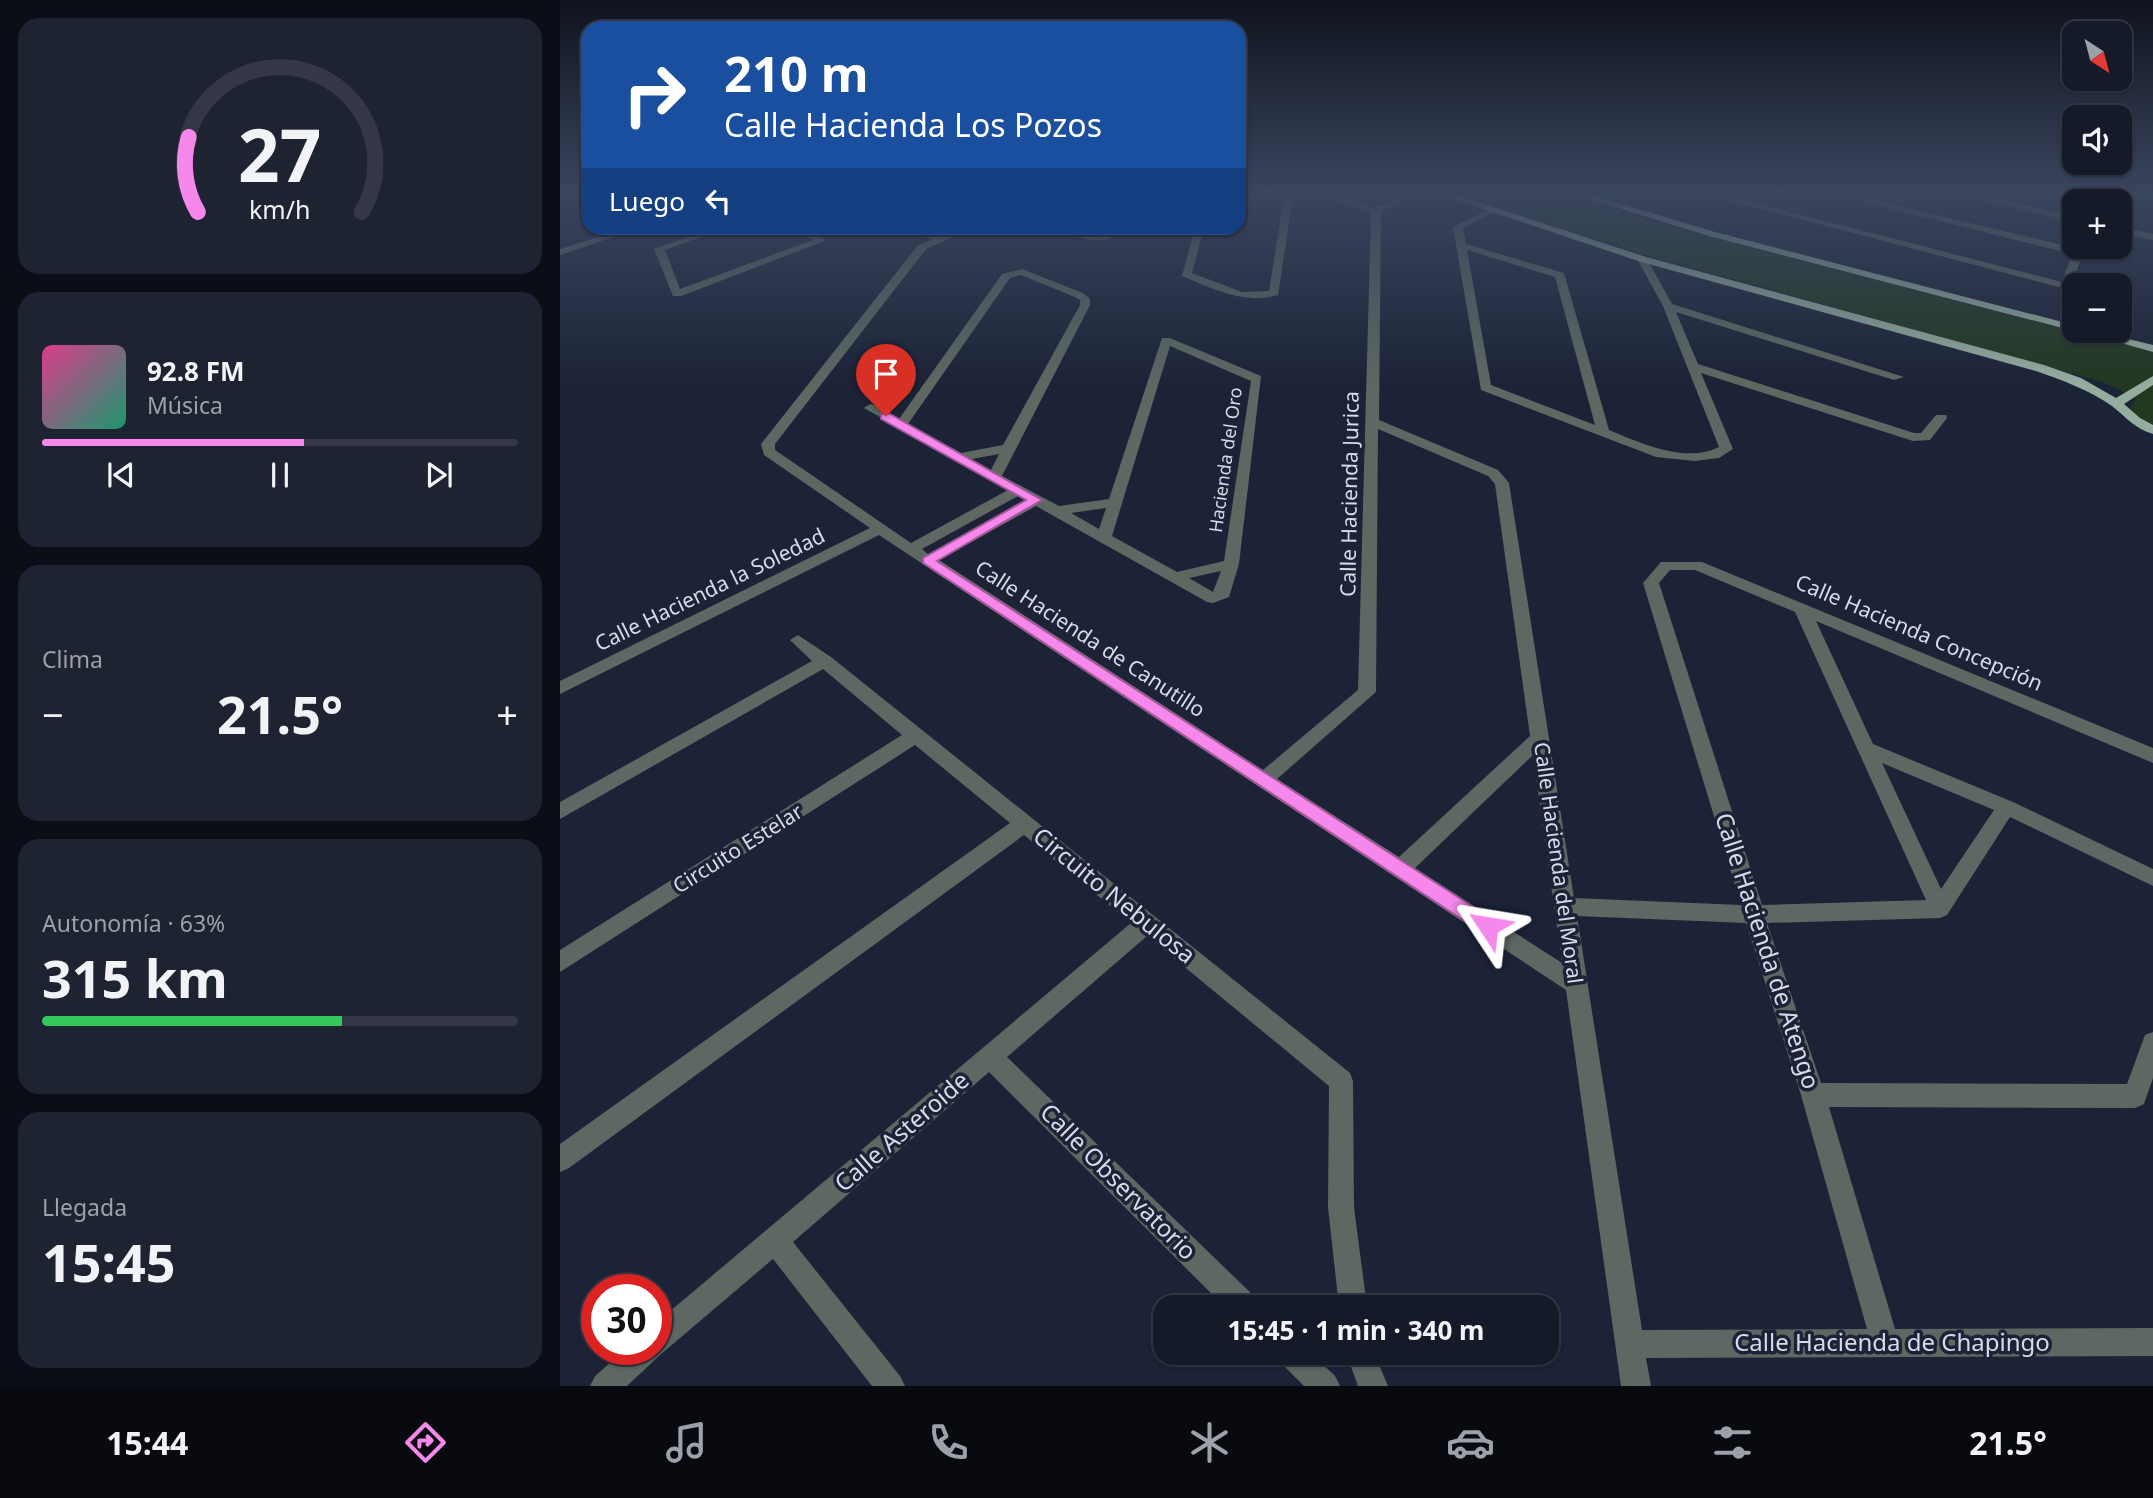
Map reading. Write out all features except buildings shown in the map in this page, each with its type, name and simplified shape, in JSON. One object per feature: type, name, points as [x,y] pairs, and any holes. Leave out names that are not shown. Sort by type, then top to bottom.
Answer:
[{"type":"main road","points":[[1632,256],[2077,381],[2153,393]]},
{"type":"main road","points":[[1795,256],[2062,325]]},
{"type":"main road","points":[[2130,343],[2153,349]]},
{"type":"main road","points":[[2117,404],[2124,396],[2153,380]]},
{"type":"main road","points":[[2077,381],[2117,404],[2135,421],[2152,430]]},
{"type":"street","points":[[661,256],[677,294],[780,256]]},
{"type":"street","name":"Calle Hacienda de Canutillo","points":[[915,256],[768,444],[769,452],[911,550],[1576,984]]},
{"type":"street","points":[[1192,256],[1186,274],[1251,298],[1274,293],[1280,256]]},
{"type":"street","name":"Calle Hacienda Jurica","points":[[1263,780],[1367,692],[1375,256]]},
{"type":"street","points":[[1462,256],[1485,387],[1656,453],[1676,456],[1714,455],[1726,449],[1668,306],[1642,259]]},
{"type":"street","points":[[1497,256],[1560,275],[1603,432]]},
{"type":"street","points":[[1948,256],[2062,285]]},
{"type":"street","points":[[1463,262],[1508,259]]},
{"type":"street","points":[[1653,276],[1679,267]]},
{"type":"street","points":[[901,425],[1006,276],[1023,272],[1085,299],[1085,305],[995,477]]},
{"type":"street","points":[[1668,306],[1898,377]]},
{"type":"street","name":"Hacienda del Oro","points":[[1166,340],[1257,379],[1231,564],[1223,593],[1217,598],[1209,597],[1104,537],[1166,340]]},
{"type":"street","points":[[1691,366],[1913,437],[1925,437],[1941,418]]},
{"type":"street","points":[[870,408],[1104,537]]},
{"type":"street","name":"Calle Hacienda del Moral","points":[[1372,422],[1493,473],[1502,483],[1636,1386]]},
{"type":"street","points":[[960,457],[1008,448]]},
{"type":"street","points":[[911,550],[1018,490]]},
{"type":"street","points":[[928,561],[1036,500]]},
{"type":"street","points":[[1057,511],[1113,503]]},
{"type":"street","name":"Calle Hacienda la Soledad","points":[[560,688],[880,529]]},
{"type":"street","name":"Hacienda del Oro","points":[[1175,576],[1231,564]]},
{"type":"street","name":"Calle Hacienda Concepción","points":[[1666,565],[1698,565],[2153,756]]},
{"type":"street","name":"Calle Hacienda de Atengo","points":[[1666,565],[1651,583],[1813,1094],[1885,1343]]},
{"type":"street","points":[[1802,609],[1940,909]]},
{"type":"street","points":[[798,640],[1025,823]]},
{"type":"street","points":[[560,811],[825,662]]},
{"type":"street","name":"Circuito Estelar","points":[[560,962],[916,735]]},
{"type":"street","points":[[1400,869],[1540,738]]},
{"type":"street","points":[[1865,748],[2006,807],[2153,878]]},
{"type":"street","points":[[1940,909],[2006,807]]},
{"type":"street","name":"Circuito Nebulosa","points":[[560,1160],[1025,823],[1342,1081],[1341,1207],[1352,1295]]},
{"type":"street","points":[[1565,907],[1754,914],[1940,909]]},
{"type":"street","name":"Calle Asteroide","points":[[672,1328],[1147,923]]},
{"type":"street","points":[[1813,1094],[2135,1096],[2153,1043]]},
{"type":"street","name":"Calle Observatorio","points":[[990,1057],[1233,1295]]},
{"type":"street","points":[[775,1240],[890,1386]]},
{"type":"street","name":"Calle Hacienda de Chapingo","points":[[1630,1344],[2153,1342]]},
{"type":"street","points":[[605,1386],[629,1365]]},
{"type":"street","points":[[1303,1365],[1325,1386]]},
{"type":"street","points":[[1365,1365],[1373,1386]]},
{"type":"green space","points":[[1649,256],[1782,256],[2062,328],[2062,343],[2118,343],[2153,352],[2153,430],[2129,409],[2136,398],[2105,383]]},
{"type":"route","points":[[886,416],[1036,500],[928,561],[1488,926]]}]
